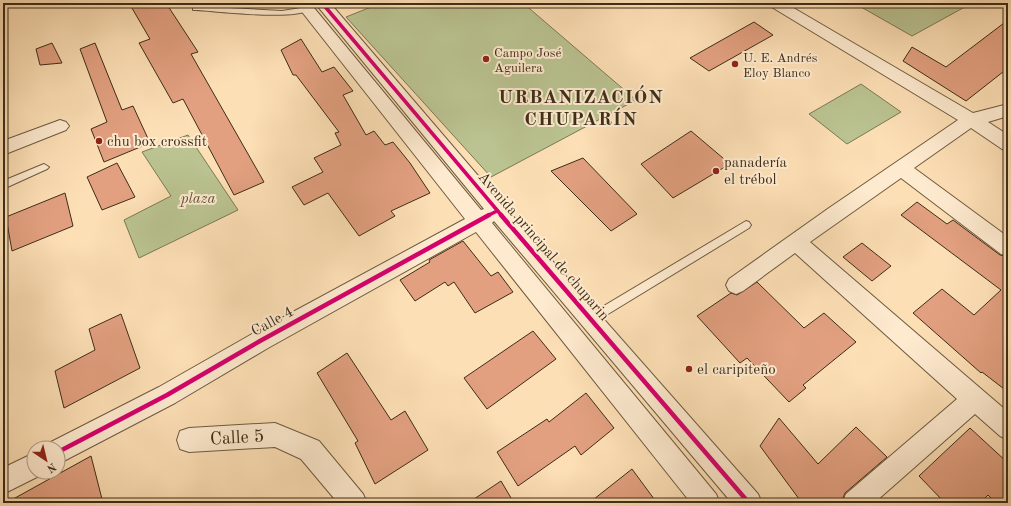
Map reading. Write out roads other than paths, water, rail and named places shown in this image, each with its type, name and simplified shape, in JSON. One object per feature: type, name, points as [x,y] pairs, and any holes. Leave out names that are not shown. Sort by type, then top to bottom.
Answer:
[{"type":"street","points":[[775,3],[971,120],[1008,144]]},
{"type":"street","points":[[315,4],[478,221],[707,503]]},
{"type":"street","name":"Avenida principal de chuparin","points":[[315,4],[591,319],[749,503]]},
{"type":"street","points":[[736,285],[971,120],[1008,110]]},
{"type":"street","points":[[3,148],[60,126]]},
{"type":"street","points":[[901,168],[1008,248]]},
{"type":"street","name":"Calle 4","points":[[66,448],[167,395],[260,341],[497,211]]},
{"type":"street","points":[[796,242],[1008,428]]},
{"type":"street","points":[[855,503],[975,399]]},
{"type":"street","name":"Calle 5","points":[[189,440],[275,435],[310,450],[354,503]]},
{"type":"street","points":[[3,481],[26,469]]},
{"type":"lane","points":[[196,8],[282,12],[315,4]]},
{"type":"lane","points":[[3,185],[44,167]]},
{"type":"lane","points":[[591,319],[746,225]]},
{"type":"place","name":"Campo José Aguilera","points":[[486,59]]},
{"type":"place","name":"U. E. Andrés Eloy Blanco","points":[[735,64]]},
{"type":"place","name":"chu box crossfit","points":[[99,141]]},
{"type":"place","name":"panadería el trébol","points":[[716,171]]},
{"type":"place","name":"el caripiteño","points":[[689,369]]},
{"type":"district","name":"URBANIZACIÓN CHUPARÍN","points":[[581,107]]},
{"type":"park label","name":"plaza","points":[[198,198]]}]
